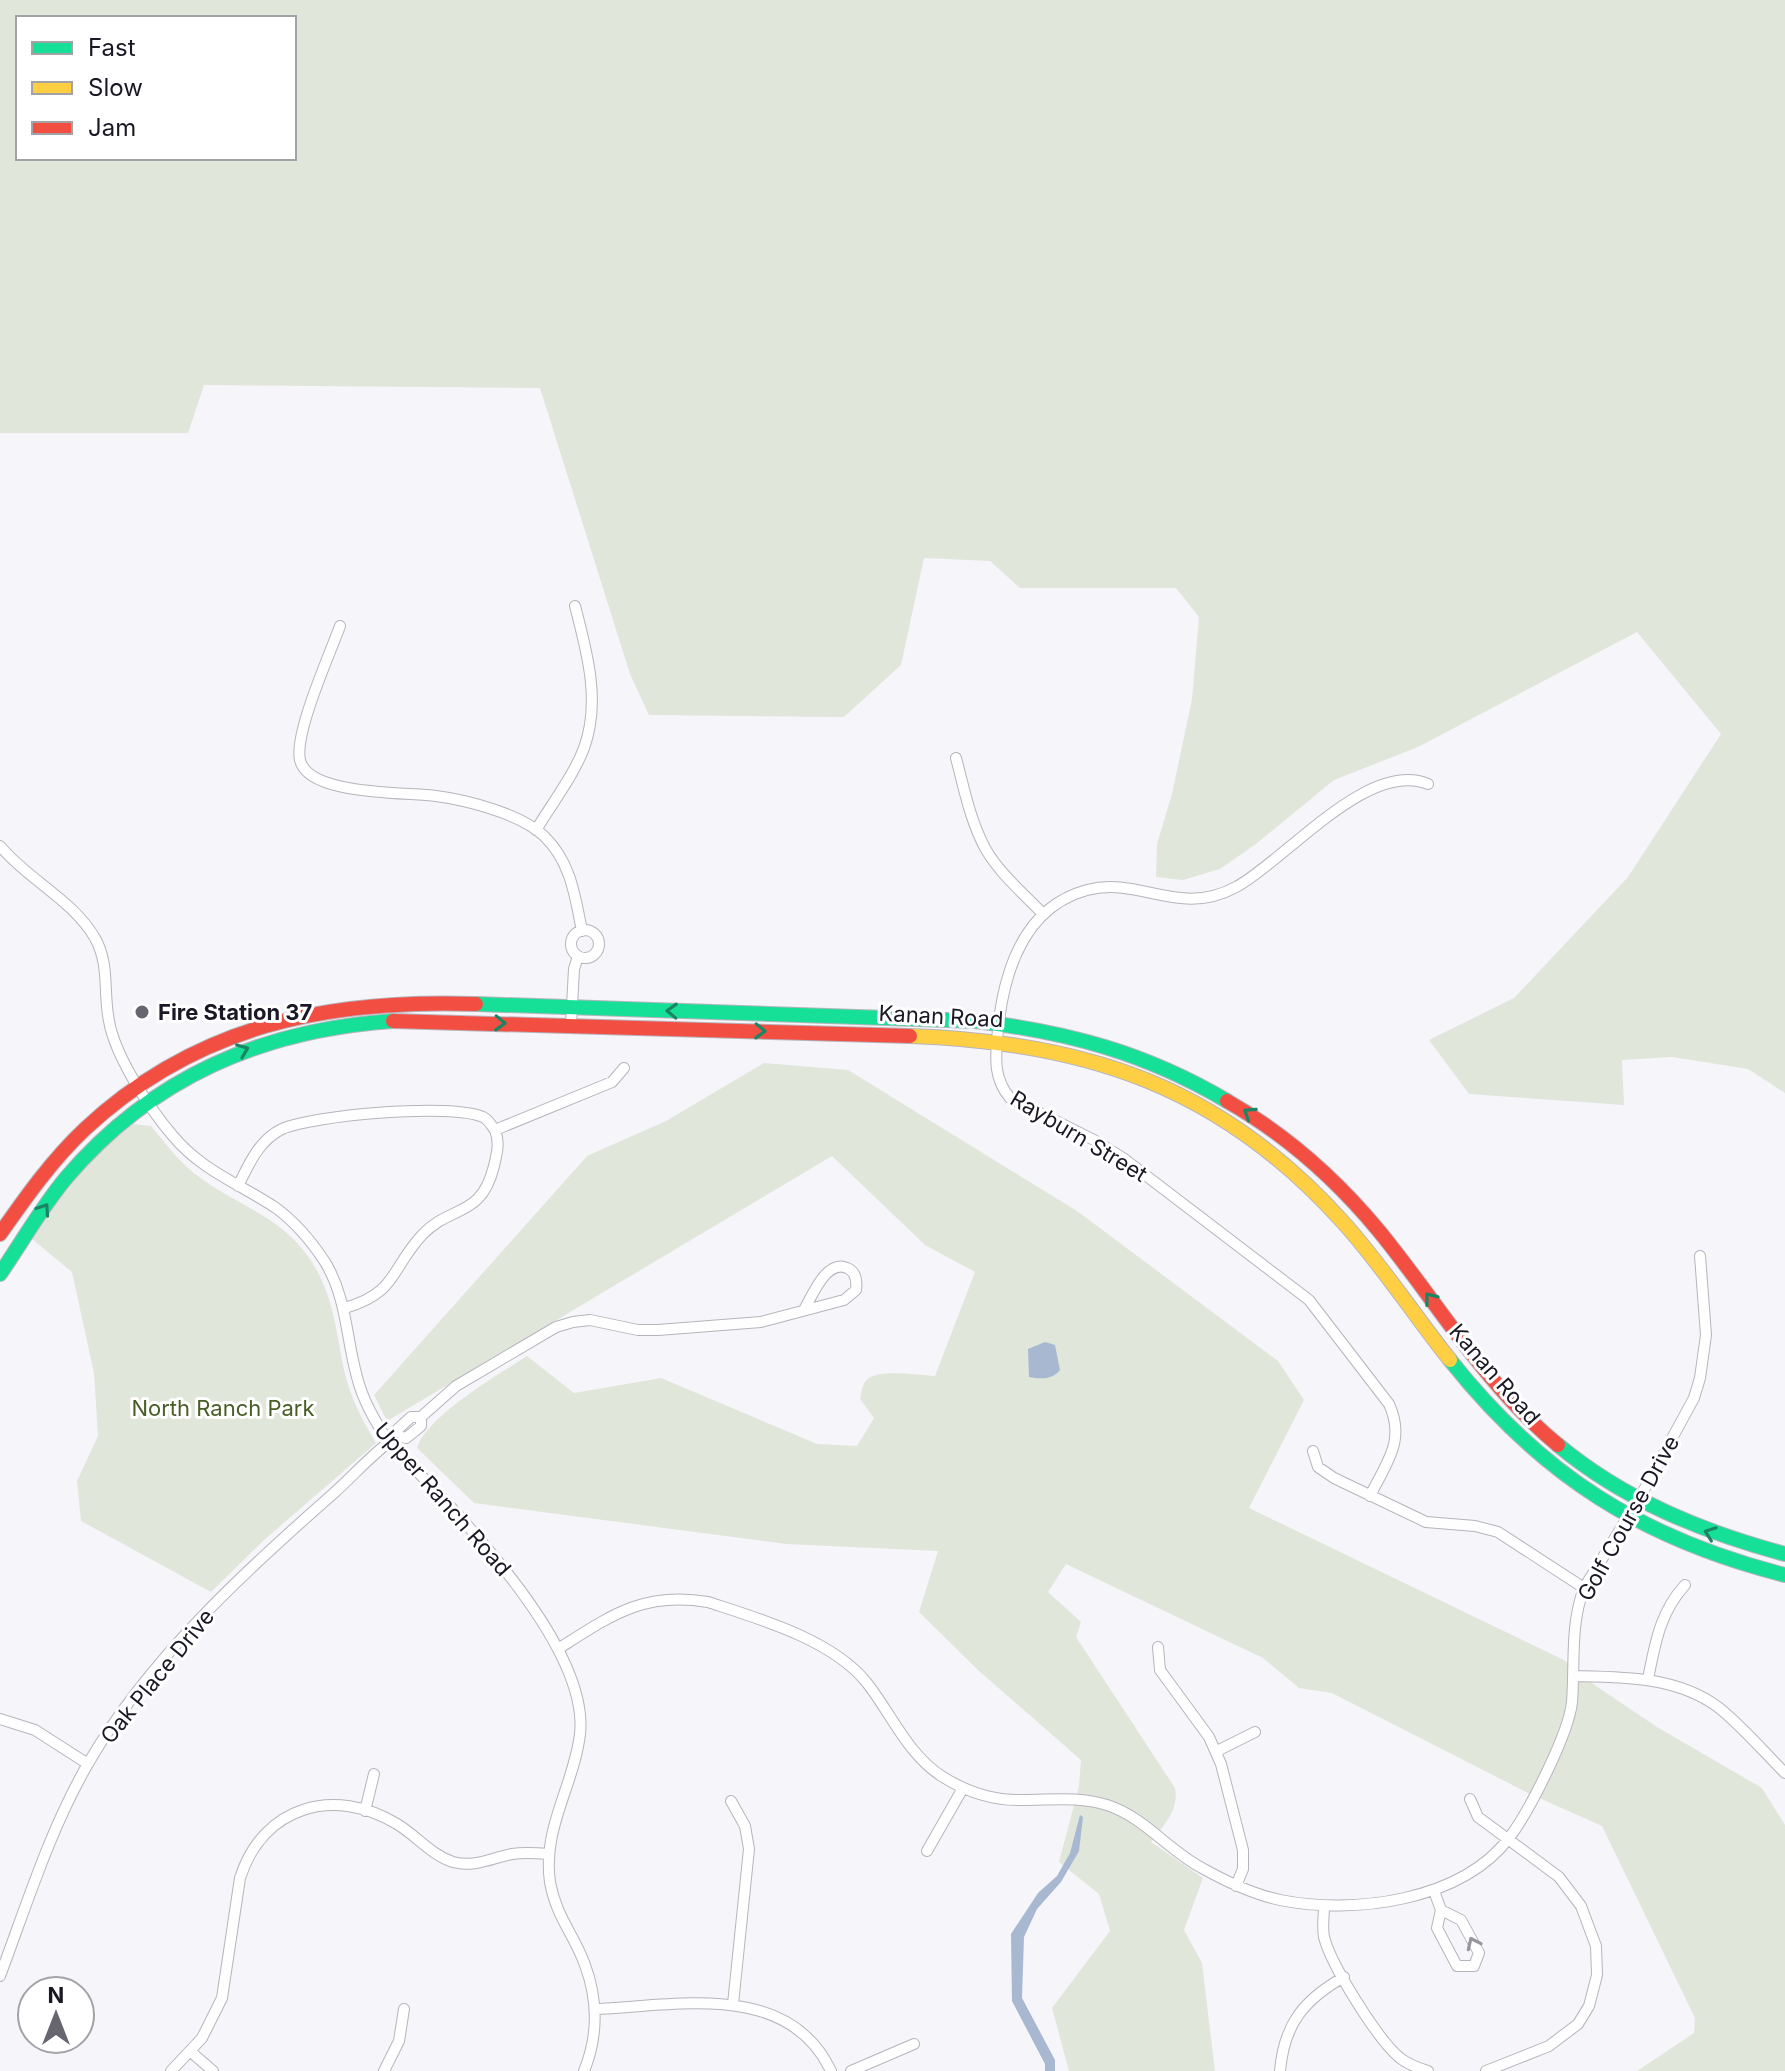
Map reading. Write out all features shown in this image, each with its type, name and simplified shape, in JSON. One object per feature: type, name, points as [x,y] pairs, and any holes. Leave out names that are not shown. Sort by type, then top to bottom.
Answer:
[{"type":"main road","name":"Kanan Road","points":[[0,1234],[47,1169],[106,1109],[137,1086],[184,1057],[223,1040],[252,1028],[314,1011],[377,1003],[418,1002],[999,1022],[1072,1036],[1152,1062],[1216,1092],[1276,1131],[1320,1168],[1359,1208],[1474,1356],[1544,1434],[1604,1480],[1639,1499],[1709,1533],[1785,1554]]},
{"type":"main road","name":"Kanan Road","points":[[0,1274],[65,1179],[101,1139],[148,1100],[230,1055],[312,1029],[408,1020],[997,1039],[1096,1060],[1144,1078],[1207,1110],[1265,1149],[1344,1223],[1496,1414],[1531,1449],[1562,1474],[1627,1517],[1669,1539],[1706,1554],[1785,1575]]},
{"type":"street","points":[[536,830],[583,751],[588,735],[592,681],[575,606]]},
{"type":"street","points":[[340,626],[310,710],[299,750],[301,764],[312,777],[374,793],[436,796],[489,809],[536,830],[558,853],[569,872],[582,931]]},
{"type":"street","points":[[956,758],[974,823],[986,849],[999,868],[1043,914]]},
{"type":"street","name":"Rayburn Street","points":[[1370,1496],[1396,1444],[1396,1419],[1389,1404],[1322,1314],[1295,1287],[1123,1158],[1010,1098],[1000,1086],[996,1073],[997,1039],[1003,988],[1010,965],[1024,938],[1043,914],[1089,890],[1135,890],[1180,900],[1222,894],[1249,880],[1364,793],[1391,781],[1417,779],[1428,784]]},
{"type":"street","name":"Upper Ranch Road","points":[[0,846],[78,916],[94,937],[106,969],[112,1038],[137,1086],[171,1135],[193,1158],[279,1211],[300,1229],[326,1264],[345,1308],[357,1378],[375,1422],[489,1549],[558,1649],[576,1689],[580,1733],[553,1828],[549,1854],[553,1900],[585,1964],[595,2009],[594,2040],[584,2071]]},
{"type":"street","points":[[582,931],[593,933],[598,945],[591,956],[578,956],[572,949],[571,941],[576,933],[582,931]]},
{"type":"street","points":[[571,1025],[574,969],[578,956]]},
{"type":"street","points":[[495,1130],[612,1082],[624,1068]]},
{"type":"street","points":[[238,1186],[264,1142],[280,1130],[299,1124],[361,1115],[434,1111],[480,1116],[489,1121],[495,1130],[498,1146],[487,1188],[479,1199],[464,1211],[438,1222],[425,1232],[380,1294],[367,1302],[345,1308]]},
{"type":"street","name":"Golf Course Drive","points":[[558,1649],[611,1615],[643,1602],[687,1598],[725,1607],[835,1652],[867,1683],[921,1758],[963,1788],[1003,1799],[1070,1798],[1110,1806],[1137,1820],[1198,1866],[1236,1886],[1279,1899],[1324,1906],[1396,1900],[1434,1891],[1474,1870],[1509,1839],[1531,1805],[1564,1733],[1572,1706],[1574,1626],[1584,1588],[1687,1413],[1700,1378],[1706,1335],[1700,1256]]},
{"type":"street","name":"Oak Place Drive","points":[[0,1976],[53,1835],[88,1764],[124,1709],[198,1622],[288,1533],[393,1439],[398,1429],[411,1417],[421,1417],[456,1386],[556,1327],[590,1320],[638,1330],[761,1322],[844,1300],[856,1290],[857,1281],[853,1272],[836,1266],[829,1271],[805,1308]]},
{"type":"street","points":[[1313,1451],[1318,1467],[1370,1496],[1426,1522],[1475,1526],[1498,1532],[1584,1588]]},
{"type":"street","points":[[1648,1679],[1656,1640],[1669,1602],[1685,1585]]},
{"type":"street","points":[[1158,1647],[1160,1670],[1217,1751],[1243,1850],[1243,1869],[1236,1886]]},
{"type":"street","points":[[1573,1676],[1648,1679],[1694,1694],[1717,1707],[1785,1773]]},
{"type":"street","points":[[0,1719],[35,1730],[88,1764]]},
{"type":"street","points":[[1217,1751],[1255,1732]]},
{"type":"street","points":[[365,1811],[374,1774]]},
{"type":"street","points":[[927,1851],[963,1788]]},
{"type":"street","points":[[1470,1799],[1478,1817],[1559,1877],[1581,1906],[1596,1946],[1597,1975],[1589,2006],[1578,2024],[1549,2046],[1486,2071]]},
{"type":"street","points":[[731,1801],[745,1826],[749,1849],[733,2004]]},
{"type":"street","points":[[171,2071],[191,2052],[211,2025],[222,1998],[240,1878],[255,1844],[276,1823],[302,1809],[330,1805],[365,1811],[396,1823],[433,1853],[455,1863],[481,1863],[519,1853],[549,1854]]},
{"type":"street","points":[[1434,1891],[1441,1910],[1437,1928],[1457,1966],[1474,1966],[1479,1953],[1461,1920],[1441,1910]]},
{"type":"street","points":[[1324,1906],[1325,1940],[1344,1977],[1390,2048],[1411,2065],[1428,2071]]},
{"type":"street","points":[[1280,2071],[1282,2051],[1297,2017],[1323,1989],[1344,1977]]},
{"type":"street","points":[[595,2009],[733,2004],[769,2013],[796,2028],[819,2051],[831,2071]]},
{"type":"street","points":[[384,2071],[399,2041],[404,2009]]},
{"type":"street","points":[[851,2071],[914,2044]]},
{"type":"street","points":[[191,2052],[213,2071]]},
{"type":"green space","points":[[0,0],[1785,0],[1785,1093],[1748,1069],[1672,1057],[1622,1060],[1624,1105],[1469,1094],[1429,1040],[1514,998],[1628,877],[1721,734],[1637,632],[1418,747],[1334,780],[1256,844],[1220,869],[1183,880],[1156,877],[1157,844],[1172,794],[1192,699],[1199,617],[1176,588],[1020,588],[990,561],[924,558],[901,665],[844,717],[649,715],[630,674],[540,388],[204,385],[188,433],[0,433]]},
{"type":"green space","points":[[764,1063],[848,1070],[1077,1211],[1278,1361],[1304,1400],[1249,1508],[1564,1660],[1657,1727],[1762,1788],[1785,1825],[1785,2071],[1637,2071],[1694,2033],[1695,2018],[1602,1826],[1528,1793],[1332,1693],[1299,1688],[1263,1658],[1066,1564],[1048,1592],[1081,1622],[1076,1637],[1175,1788],[1173,1810],[1151,1842],[1203,1878],[1184,1930],[1202,1963],[1215,2071],[1069,2071],[1052,2008],[1110,1931],[1099,1894],[1059,1862],[1079,1786],[1081,1760],[979,1671],[919,1612],[938,1551],[786,1544],[474,1503],[417,1448],[423,1436],[449,1410],[527,1356],[574,1393],[661,1378],[817,1444],[857,1446],[874,1418],[860,1399],[866,1381],[884,1374],[935,1376],[975,1272],[925,1245],[832,1156],[387,1421],[374,1395],[587,1156],[666,1121]]},
{"type":"green space","name":"North Ranch Park","points":[[133,1124],[151,1126],[194,1173],[273,1222],[310,1259],[329,1299],[350,1389],[376,1443],[263,1541],[211,1592],[81,1521],[77,1481],[98,1436],[94,1373],[72,1272],[32,1239],[52,1206],[76,1176]]},
{"type":"water","points":[[1045,1342],[1055,1345],[1060,1370],[1050,1377],[1029,1377],[1028,1349]]},
{"type":"water","points":[[1080,1815],[1083,1817],[1079,1851],[1061,1882],[1037,1909],[1024,1937],[1022,1998],[1055,2060],[1055,2071],[1045,2071],[1045,2064],[1012,2001],[1011,1934],[1038,1893],[1057,1876],[1070,1853]]},
{"type":"traffic: fast","points":[[476,1004],[975,1021],[1042,1031],[1106,1047],[1167,1070],[1227,1101]]},
{"type":"traffic: fast","points":[[0,1274],[66,1178],[99,1143],[135,1112],[173,1086],[255,1048],[299,1035],[393,1021]]},
{"type":"traffic: fast","points":[[1450,1360],[1521,1437],[1559,1470],[1599,1498],[1686,1543],[1785,1575]]},
{"type":"traffic: fast","points":[[1558,1445],[1610,1482],[1666,1512],[1785,1554]]},
{"type":"traffic: slow","points":[[910,1036],[974,1040],[1093,1062],[1147,1080],[1199,1105],[1248,1136],[1296,1175],[1342,1221],[1450,1360]]},
{"type":"traffic: jam","points":[[0,1234],[50,1166],[85,1129],[128,1094],[172,1065],[218,1042],[317,1014],[368,1007],[476,1004]]},
{"type":"traffic: jam","points":[[393,1021],[910,1036]]},
{"type":"traffic: jam","points":[[1227,1101],[1289,1143],[1345,1193],[1401,1258],[1485,1370],[1532,1422],[1558,1445]]},
{"type":"place","name":"Fire Station 37","points":[[142,1012]]}]
